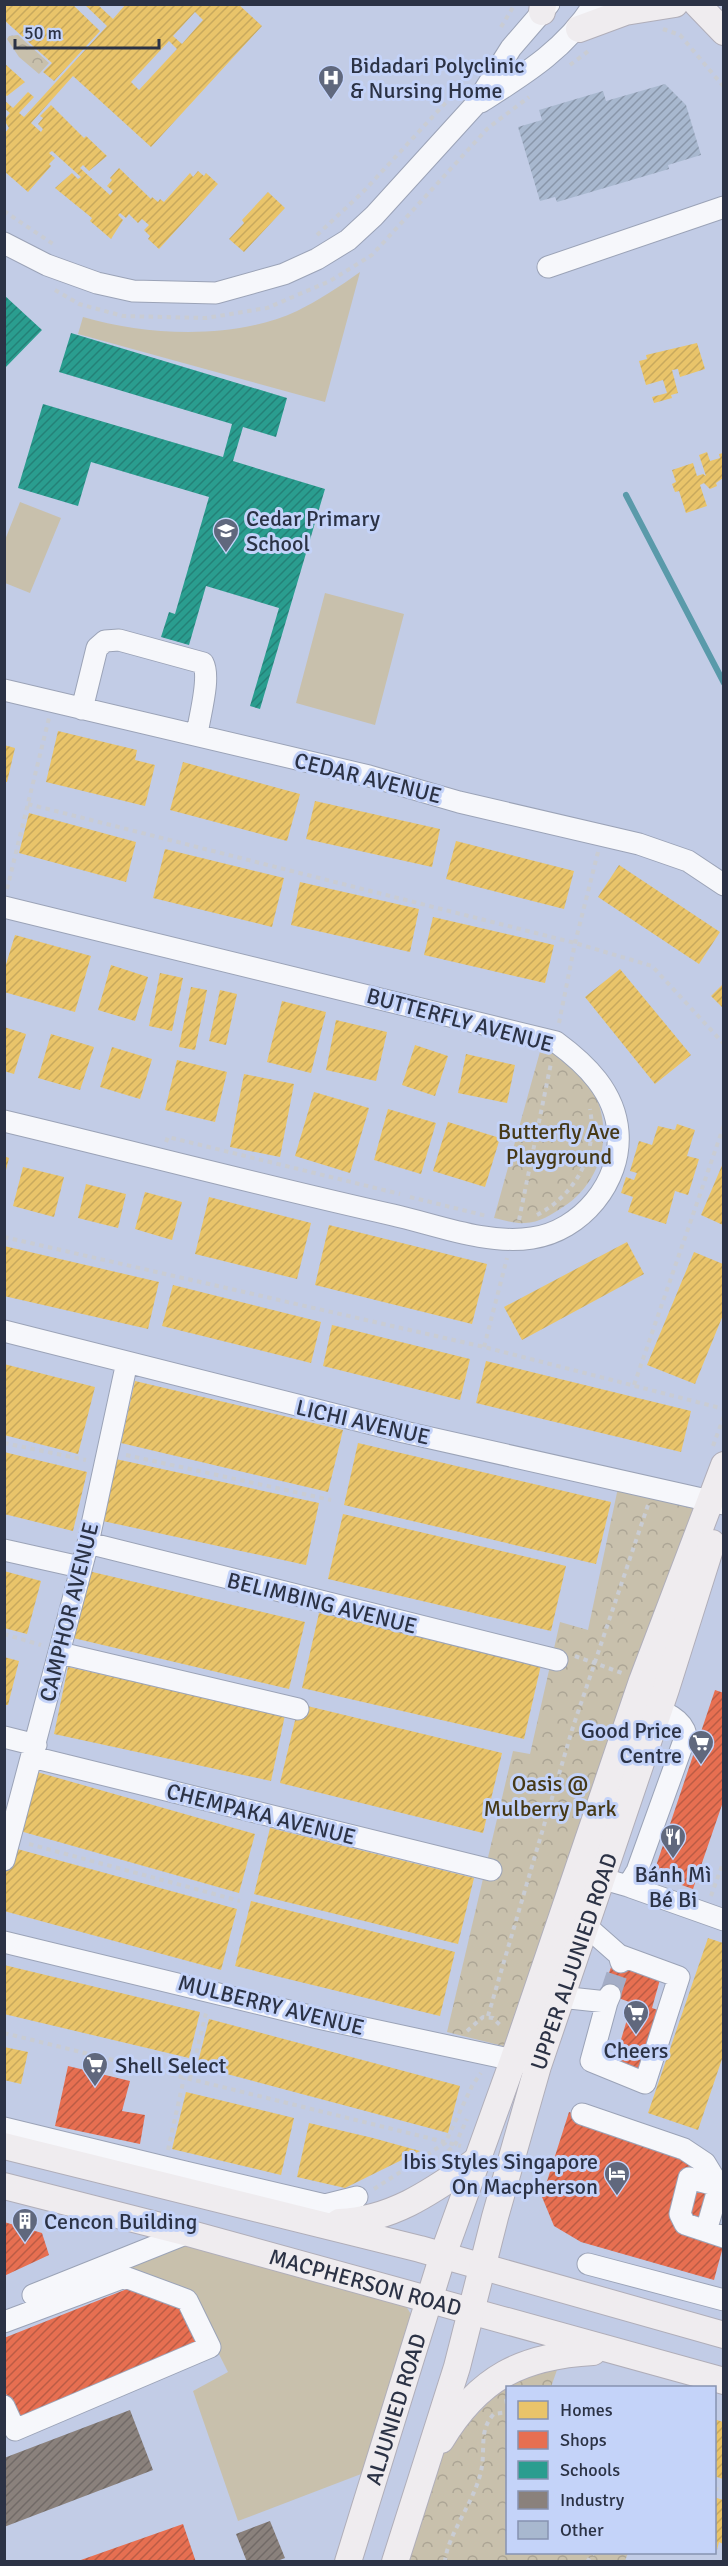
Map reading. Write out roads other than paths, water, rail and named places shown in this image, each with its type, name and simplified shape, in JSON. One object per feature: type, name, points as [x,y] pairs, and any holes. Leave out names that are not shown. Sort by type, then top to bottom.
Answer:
[{"type":"main road","points":[[586,38],[625,12],[675,4]]},
{"type":"main road","points":[[697,4],[723,32]]},
{"type":"main road","name":"UPPER ALJUNIED ROAD","points":[[443,2255],[513,2061],[588,1875],[659,1710],[720,1505],[723,1465]]},
{"type":"main road","name":"UPPER ALJUNIED ROAD","points":[[472,2312],[482,2266],[538,2066],[585,1925],[588,1875],[635,1701],[720,1505]]},
{"type":"main road","name":"MACPHERSON ROAD","points":[[4,2145],[241,2194],[321,2224],[443,2255],[723,2336]]},
{"type":"main road","points":[[321,2224],[374,2218],[401,2208],[431,2192],[478,2156]]},
{"type":"main road","name":"MACPHERSON ROAD","points":[[4,2186],[188,2233],[723,2381]]},
{"type":"main road","name":"ALJUNIED ROAD","points":[[348,2562],[443,2255]]},
{"type":"main road","name":"ALJUNIED ROAD","points":[[395,2562],[457,2367],[472,2312]]},
{"type":"main road","points":[[424,2468],[444,2435],[471,2399],[482,2387],[501,2374],[527,2362],[563,2354],[618,2352]]},
{"type":"street","points":[[475,105],[586,38],[594,4]]},
{"type":"street","points":[[4,243],[47,265],[97,283],[133,291],[216,293],[284,274],[317,259],[348,240],[374,216],[475,105],[511,48],[545,7]]},
{"type":"street","points":[[548,267],[723,207]]},
{"type":"street","points":[[82,709],[97,648],[105,641],[119,640],[203,663],[207,670],[196,735]]},
{"type":"street","name":"CEDAR AVENUE","points":[[4,690],[369,776],[602,837],[639,844],[674,855],[723,885]]},
{"type":"street","name":"BUTTERFLY AVENUE","points":[[4,907],[556,1042],[575,1055],[606,1091],[617,1119],[618,1137],[614,1164],[603,1190],[577,1219],[535,1238],[512,1228],[373,1211],[4,1121]]},
{"type":"street","name":"LICHI AVENUE","points":[[4,1331],[404,1432],[655,1488],[720,1505]]},
{"type":"street","name":"CAMPHOR AVENUE","points":[[7,1850],[88,1543],[127,1362]]},
{"type":"street","name":"BELIMBING AVENUE","points":[[88,1543],[557,1660]]},
{"type":"street","points":[[4,1550],[80,1567]]},
{"type":"street","points":[[60,1653],[298,1708]]},
{"type":"street","points":[[628,1886],[637,1871],[686,1735],[684,1726],[659,1710],[635,1701]]},
{"type":"street","name":"CHEMPAKA AVENUE","points":[[4,1737],[34,1751],[491,1870]]},
{"type":"street","points":[[588,1875],[628,1886],[723,1920]]},
{"type":"street","points":[[560,1997],[609,1999],[591,2061],[645,2083],[679,1977],[620,1959],[585,1925]]},
{"type":"street","name":"MULBERRY AVENUE","points":[[4,1942],[212,1990],[318,2018],[538,2066]]},
{"type":"street","points":[[582,2114],[684,2149],[705,2163],[719,2186],[715,2234],[685,2224],[680,2214],[689,2178],[719,2186]]},
{"type":"street","name":"MACPHERSON ROAD","points":[[4,2128],[162,2176]]},
{"type":"street","points":[[241,2194],[325,2205],[357,2198]]},
{"type":"street","points":[[141,2221],[149,2234],[148,2249]]},
{"type":"street","points":[[4,2322],[57,2293],[148,2249],[188,2233]]},
{"type":"street","points":[[588,2264],[723,2300]]},
{"type":"street","points":[[4,2306],[125,2277],[187,2300],[210,2347],[15,2430],[4,2406]]},
{"type":"waterway","points":[[626,495],[724,683]]},
{"type":"tunnel","points":[[610,1995],[621,1962]]},
{"type":"place","name":"Bidadari Polyclinic & Nursing Home","points":[[331,101]]},
{"type":"place","name":"Cedar Primary School","points":[[226,554]]},
{"type":"place","name":"Good Price Centre","points":[[701,1766]]},
{"type":"place","name":"Bánh Mì Bé Bi","points":[[673,1860]]},
{"type":"place","name":"Cheers","points":[[636,2036]]},
{"type":"place","name":"Shell Select","points":[[95,2088]]},
{"type":"place","name":"Ibis Styles Singapore On Macpherson","points":[[617,2197]]},
{"type":"place","name":"Cencon Building","points":[[25,2244]]},
{"type":"park label","name":"Butterfly Ave Playground","points":[[559,1144]]},
{"type":"park label","name":"Oasis @ Mulberry Park","points":[[550,1796]]}]
